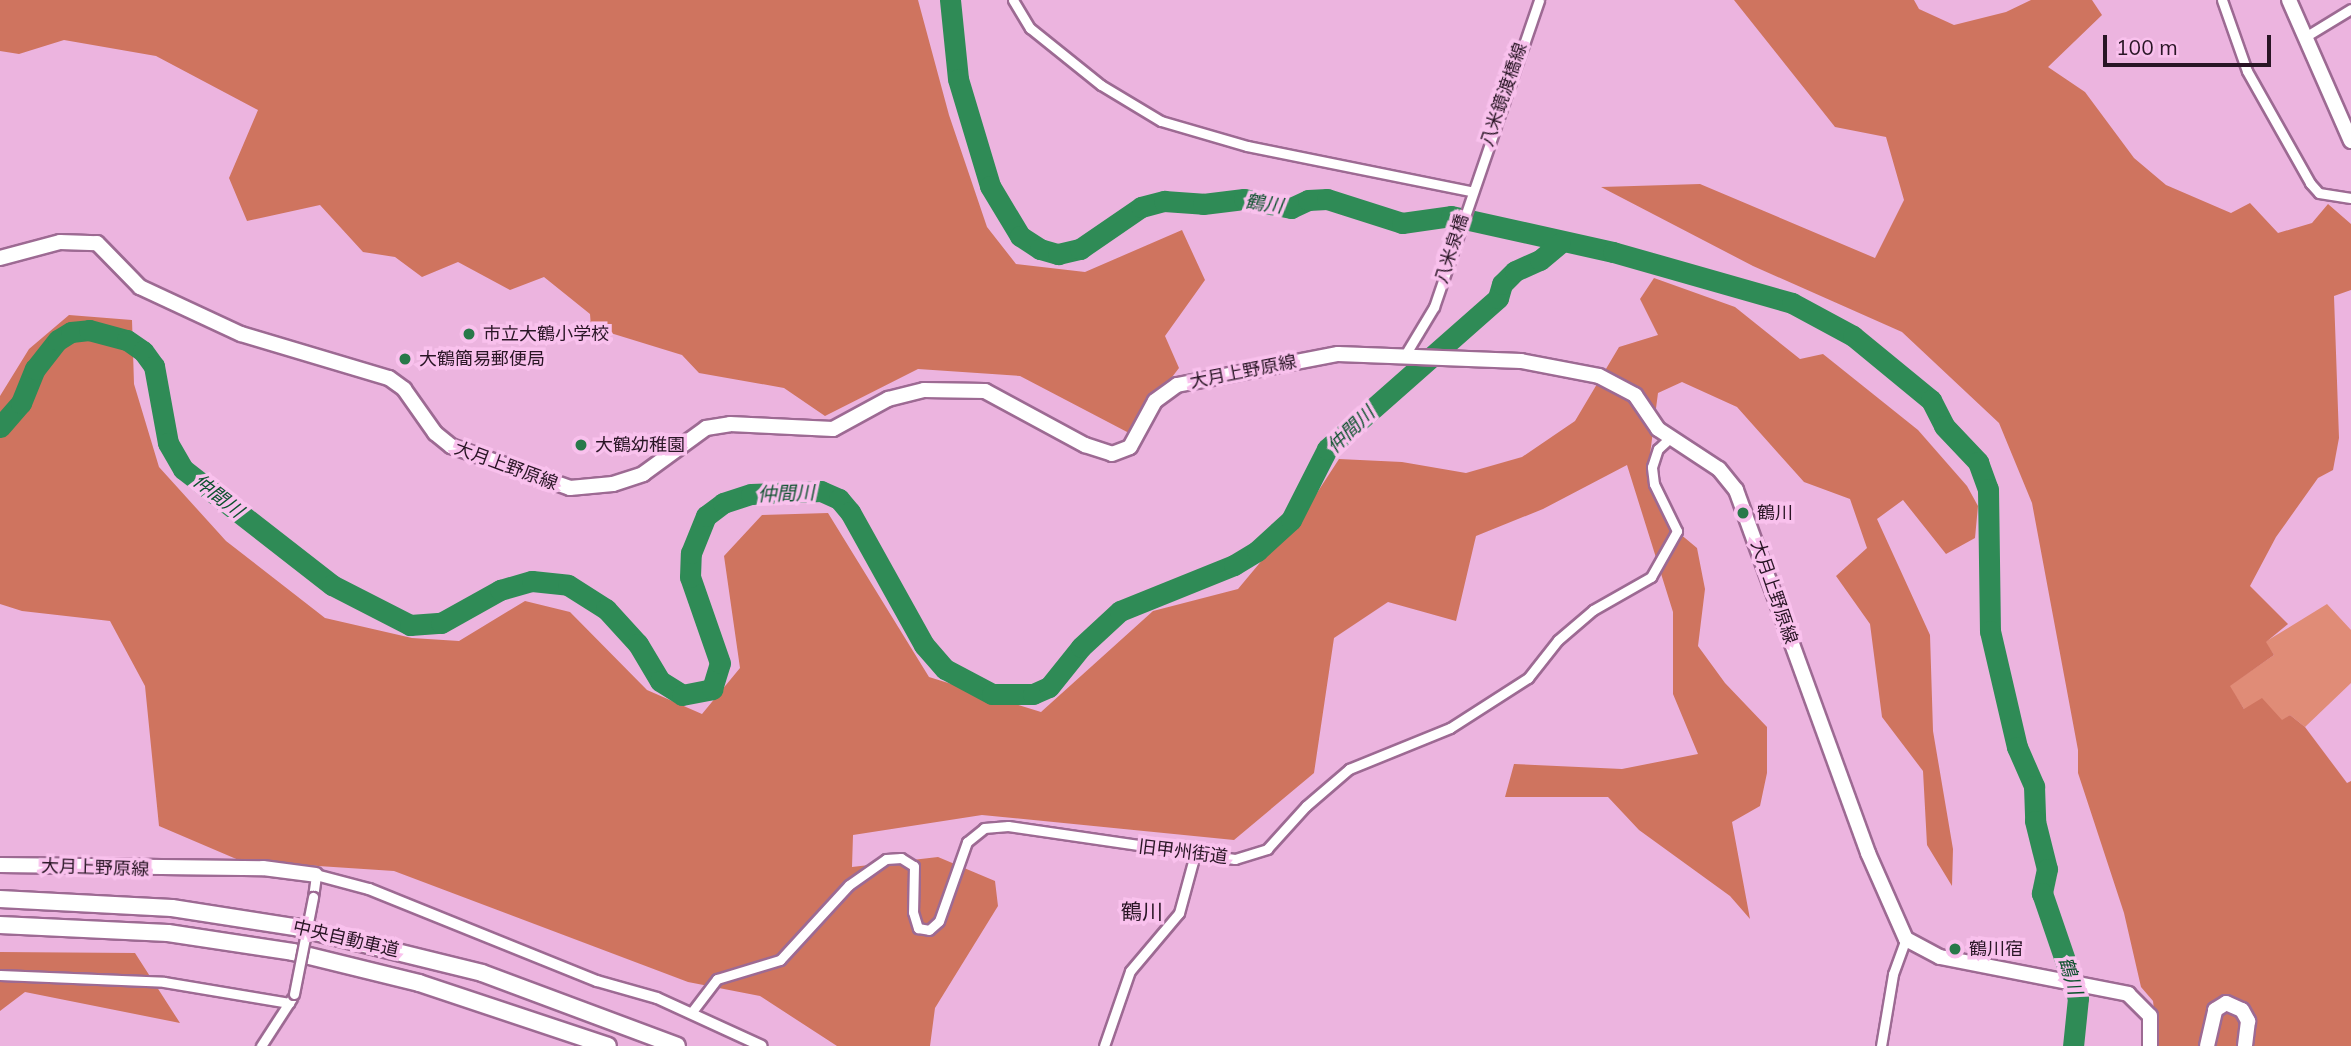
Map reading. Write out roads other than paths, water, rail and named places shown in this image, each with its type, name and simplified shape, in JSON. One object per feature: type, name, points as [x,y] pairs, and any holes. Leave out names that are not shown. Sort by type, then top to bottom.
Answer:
[{"type":"highway","name":"中央自動車道","points":[[0,899],[172,908],[311,930],[482,973],[677,1046]]},
{"type":"highway","name":"中央自動車道","points":[[0,925],[169,933],[293,952],[419,983],[608,1046]]},
{"type":"main road","points":[[2289,0],[2351,141]]},
{"type":"main road","name":"大月上野原線","points":[[0,258],[60,242],[97,243],[140,287],[231,330],[389,378],[404,389],[435,433],[450,446],[570,488],[613,484],[643,474],[706,428],[730,424],[833,429],[888,399],[942,389],[993,394],[1086,445],[1112,454],[1130,447],[1155,401],[1177,385],[1338,354],[1521,361],[1599,376],[1635,395],[1651,420],[1670,438],[1719,468],[1736,490],[1868,853],[1906,939]]},
{"type":"main road","name":"大月上野原線","points":[[0,866],[263,868],[316,875]]},
{"type":"main road","points":[[1906,939],[1940,957],[2128,994],[2150,1016],[2150,1046]]},
{"type":"main road","points":[[2207,1046],[2216,1010],[2226,1003],[2242,1010],[2248,1021],[2245,1046]]},
{"type":"street","points":[[1013,0],[1030,28],[1101,85],[1161,121],[1247,146],[1471,191]]},
{"type":"street","name":"八米鏡渡橋線","points":[[1471,191],[1539,0]]},
{"type":"street","points":[[2222,0],[2247,71],[2310,183],[2319,193],[2351,198]]},
{"type":"street","points":[[2305,37],[2351,9]]},
{"type":"street","name":"八米泉橋","points":[[1410,355],[1434,307],[1471,191]]},
{"type":"street","name":"旧甲州街道","points":[[691,1013],[717,979],[780,960],[849,885],[886,859],[901,859],[914,866],[913,912],[923,931],[939,920],[967,842],[984,828],[1008,826],[1235,859],[1267,849],[1306,806],[1349,769],[1450,728],[1528,678],[1558,640],[1593,610],[1651,577],[1677,531],[1654,484],[1652,467],[1658,449],[1670,438]]},
{"type":"street","points":[[1104,1046],[1130,971],[1179,913],[1195,854]]},
{"type":"street","points":[[261,1046],[292,998],[316,875],[369,889],[597,981],[691,1013],[762,1046]]},
{"type":"street","points":[[1881,1046],[1893,974],[1906,939]]},
{"type":"street","points":[[0,975],[164,982],[292,998]]},
{"type":"waterway","name":"鶴川","points":[[950,0],[958,79],[990,186],[1020,236],[1040,249],[1058,254],[1080,249],[1141,207],[1164,201],[1203,204],[1244,199],[1291,208],[1308,200],[1327,199],[1402,223],[1451,216],[1613,252],[1792,303],[1853,336],[1931,400],[1944,426],[1978,462],[1988,489],[1990,631],[2017,747],[2034,786],[2035,821],[2047,869],[2042,893],[2078,998],[2073,1046]]},
{"type":"waterway","name":"仲間川","points":[[0,427],[21,403],[35,369],[58,340],[71,332],[89,330],[127,340],[143,351],[154,366],[168,443],[183,469],[332,585],[410,625],[441,623],[500,590],[532,581],[568,585],[606,609],[638,644],[660,681],[682,695],[712,689],[720,663],[690,577],[691,553],[706,516],[723,503],[751,494],[821,491],[839,499],[850,512],[924,645],[945,669],[992,694],[1033,694],[1049,687],[1081,647],[1120,611],[1234,565],[1257,551],[1291,520],[1327,449],[1498,298],[1502,284],[1515,271],[1540,260],[1560,243]]},
{"type":"place","name":"市立大鶴小学校","points":[[469,334]]},
{"type":"place","name":"大鶴簡易郵便局","points":[[405,359]]},
{"type":"place","name":"大鶴幼稚園","points":[[581,445]]},
{"type":"place","name":"鶴川","points":[[1743,513]]},
{"type":"place","name":"鶴川宿","points":[[1955,949]]},
{"type":"district","name":"鶴川","points":[[1142,911]]}]
